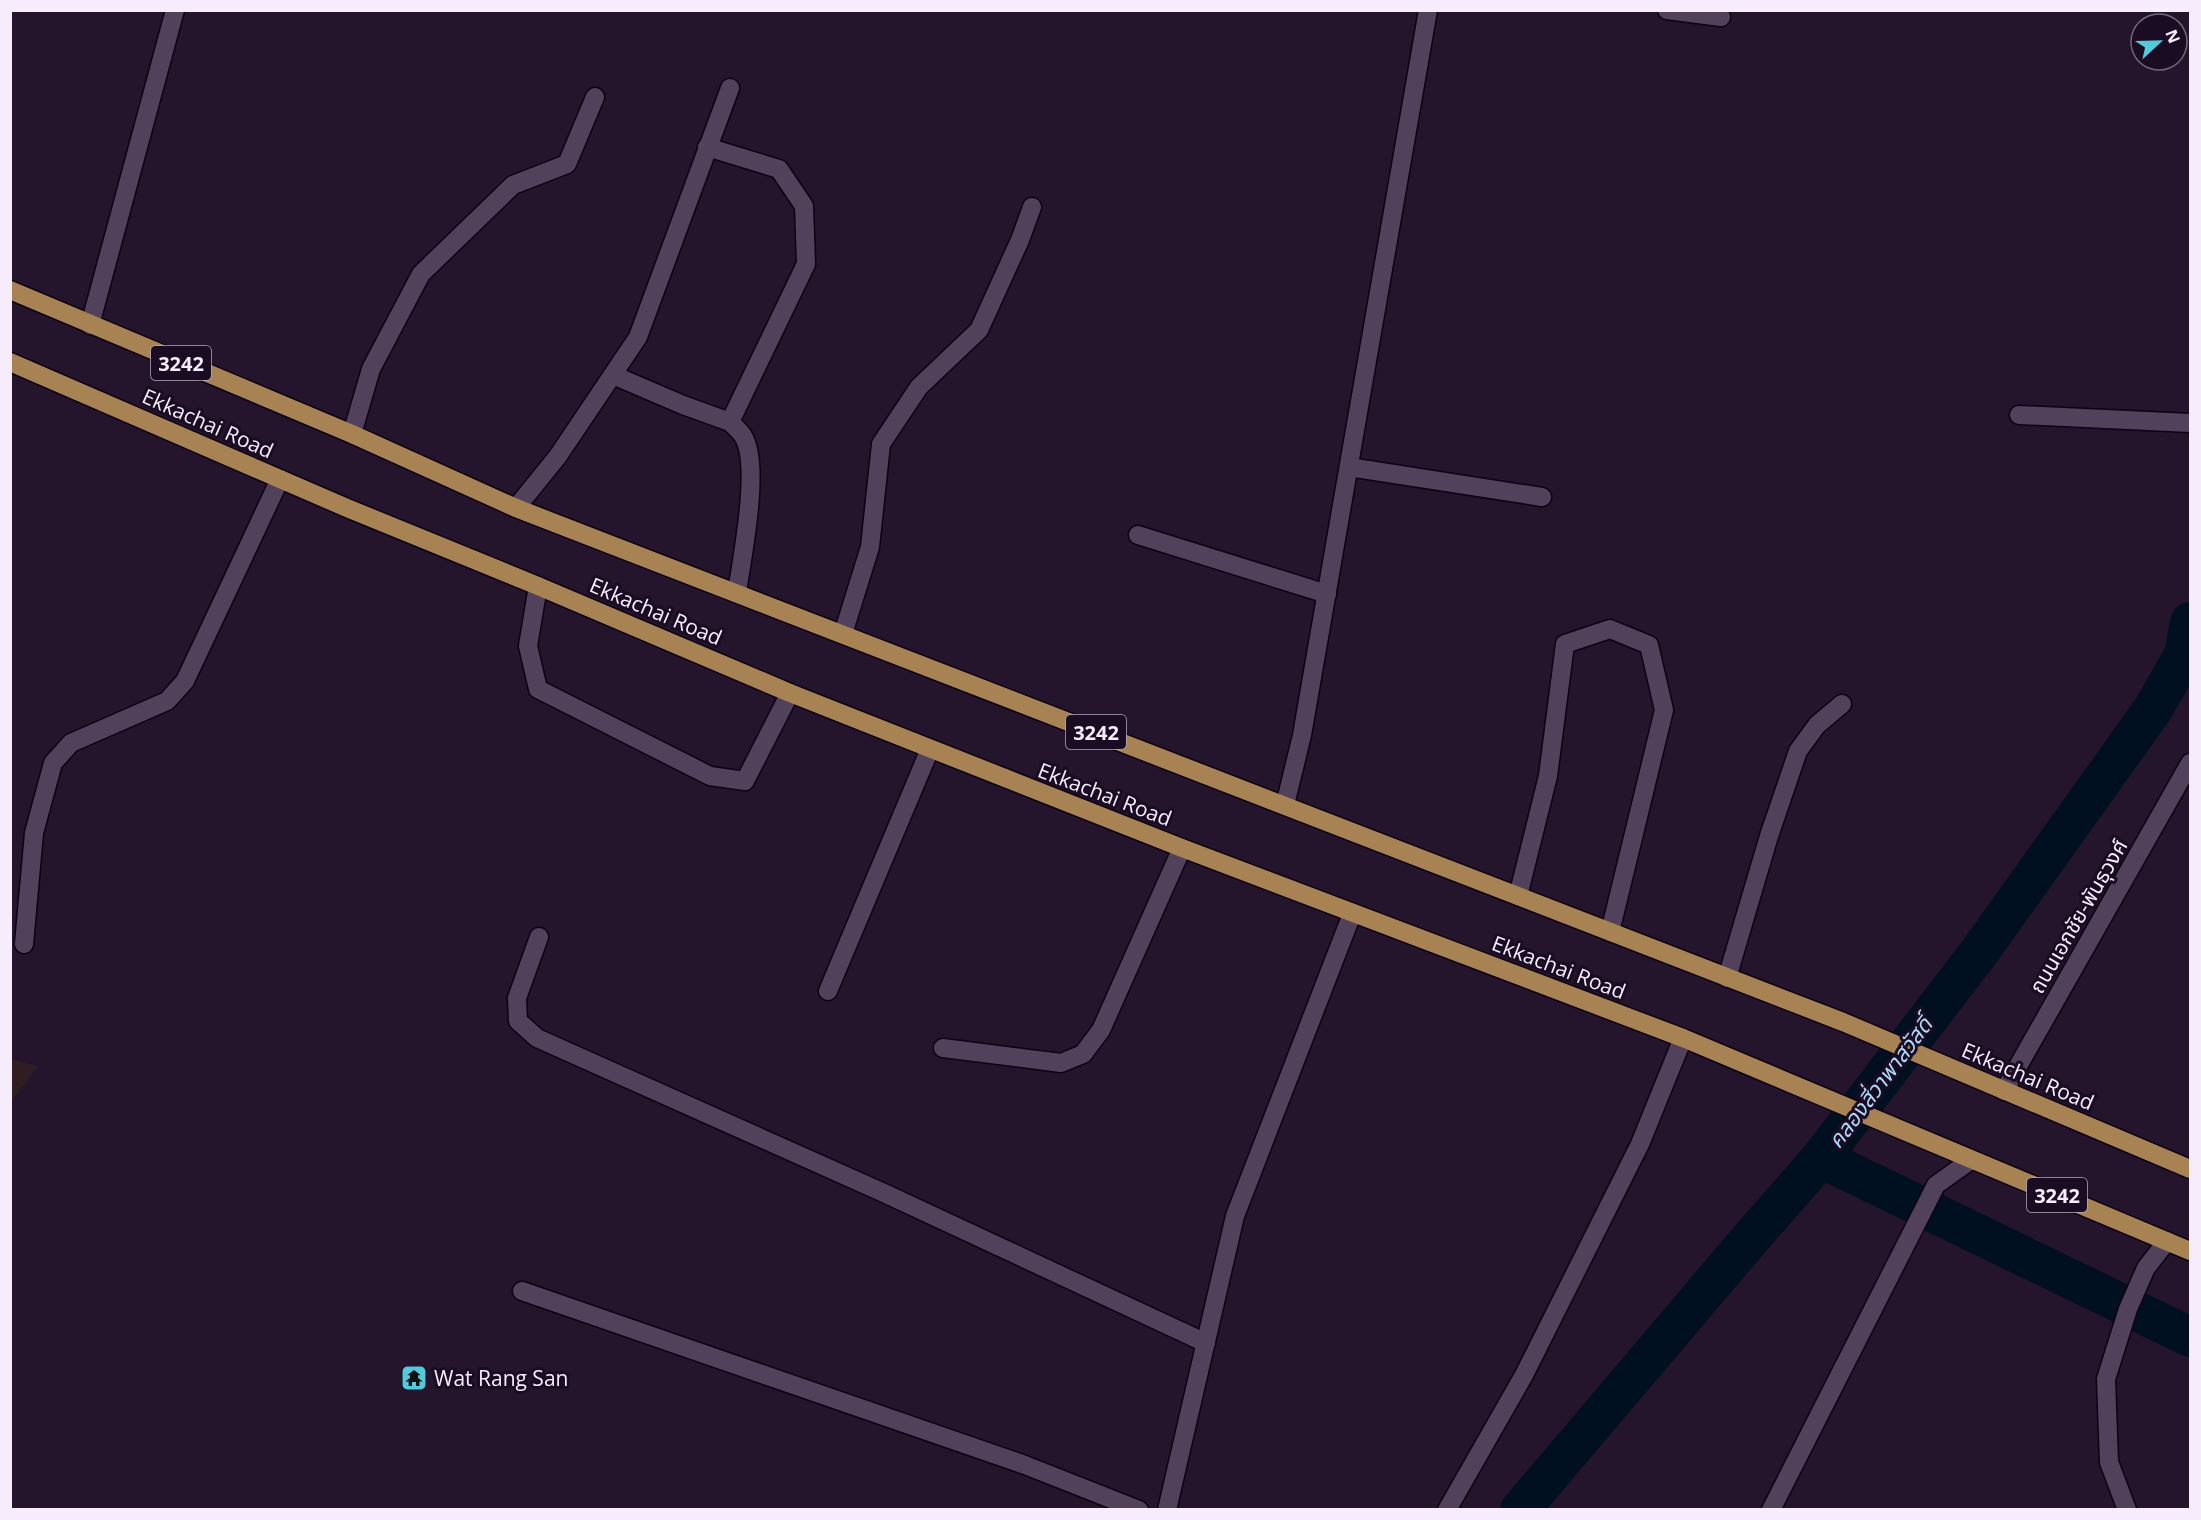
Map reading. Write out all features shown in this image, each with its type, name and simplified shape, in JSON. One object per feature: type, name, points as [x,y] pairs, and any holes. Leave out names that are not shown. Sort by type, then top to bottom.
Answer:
[{"type":"main road","name":"Ekkachai Road","points":[[10,290],[352,434],[516,508],[1842,1022],[2190,1169]]},
{"type":"main road","name":"Ekkachai Road","points":[[10,362],[280,479],[790,693],[1352,914],[1683,1038],[2190,1251]]},
{"type":"street","points":[[90,325],[175,10]]},
{"type":"street","points":[[1286,805],[1302,735],[1428,10]]},
{"type":"street","points":[[1667,10],[1721,17]]},
{"type":"street","points":[[516,508],[558,456],[638,337],[730,88]]},
{"type":"street","points":[[352,434],[371,369],[421,274],[513,185],[567,164],[595,97]]},
{"type":"street","points":[[707,147],[779,169],[804,206],[806,264],[730,422]]},
{"type":"street","points":[[843,634],[870,547],[881,444],[919,387],[979,330],[1020,240],[1032,207]]},
{"type":"street","points":[[613,375],[730,422],[743,436],[749,453],[750,512],[737,592]]},
{"type":"street","points":[[2019,415],[2188,423]]},
{"type":"street","points":[[1349,467],[1542,497]]},
{"type":"street","points":[[24,944],[34,833],[53,763],[71,743],[167,701],[185,681],[280,479]]},
{"type":"street","points":[[1138,534],[1327,594]]},
{"type":"street","points":[[538,586],[528,646],[538,689],[710,776],[745,781],[790,693]]},
{"type":"street","points":[[1518,896],[1548,776],[1565,644],[1610,629],[1649,645],[1664,710],[1611,932]]},
{"type":"street","points":[[1727,978],[1768,836],[1798,751],[1817,725],[1842,704]]},
{"type":"street","points":[[828,991],[930,749]]},
{"type":"street","name":"ถนนเอกชัย-พันธุวงศ์","points":[[2004,1091],[2190,763]]},
{"type":"street","points":[[943,1048],[1061,1063],[1083,1054],[1101,1029],[1182,848]]},
{"type":"street","points":[[1167,1509],[1235,1216],[1352,914]]},
{"type":"street","points":[[539,937],[517,998],[518,1021],[537,1038],[884,1193],[1206,1343]]},
{"type":"street","points":[[1447,1509],[1524,1375],[1640,1144],[1683,1038]]},
{"type":"street","points":[[1771,1509],[1936,1185],[1971,1160]]},
{"type":"street","points":[[2127,1509],[2109,1461],[2106,1379],[2128,1309],[2146,1268],[2167,1241]]},
{"type":"street","points":[[522,1291],[1025,1465],[1139,1509]]},
{"type":"shaded area","points":[[10,1059],[38,1066],[11,1102],[10,1102]]},
{"type":"waterway","name":"คลองสี่วาพาสวัสดิ์","points":[[1520,1510],[1821,1158],[1980,951],[2153,709],[2184,655],[2190,622]]},
{"type":"waterway","points":[[1821,1158],[2190,1337]]},
{"type":"place","name":"Wat Rang San","points":[[414,1378]]}]
